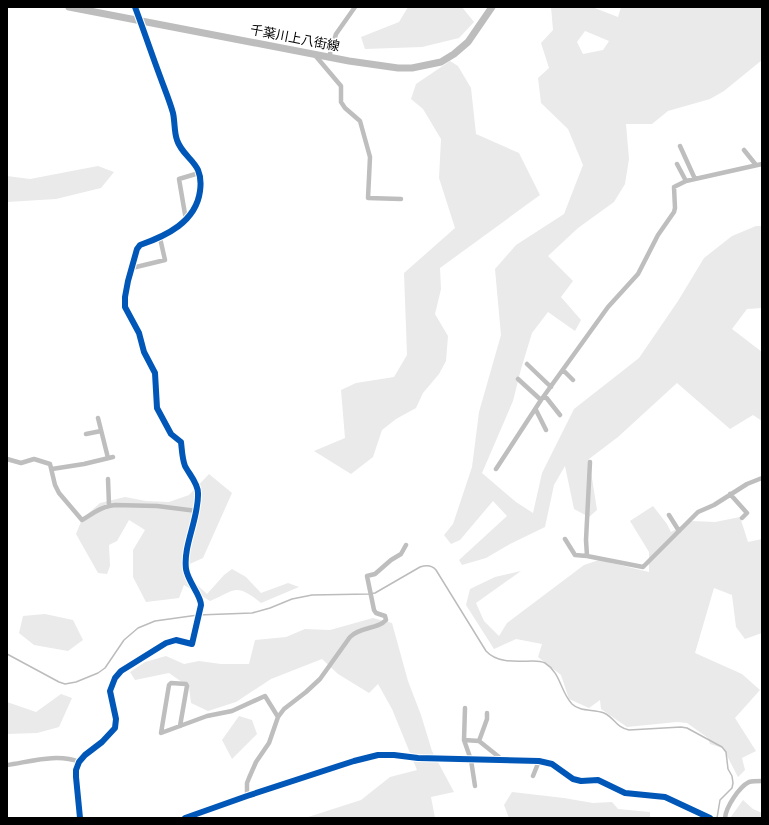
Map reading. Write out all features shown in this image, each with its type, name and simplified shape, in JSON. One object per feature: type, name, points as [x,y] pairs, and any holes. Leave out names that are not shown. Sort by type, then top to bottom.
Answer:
[{"type":"main road","name":"千葉川上八街線","points":[[69,7],[329,57],[398,68],[412,68],[441,62],[454,54],[468,42],[492,7]]},
{"type":"street","points":[[80,818],[76,770],[79,762],[85,755],[112,733],[115,728],[116,719],[110,691],[115,678],[121,671],[159,646],[170,641],[176,640],[192,644],[201,602],[186,569],[186,560],[197,511],[197,486],[185,465],[181,442],[171,434],[158,412],[155,373],[144,352],[139,333],[125,307],[125,297],[136,251],[140,245],[160,238],[178,227],[186,220],[194,207],[199,194],[199,173],[195,164],[187,156],[177,141],[173,114],[136,7]]},
{"type":"street","points":[[329,57],[336,34],[355,7]]},
{"type":"street","points":[[314,54],[341,86],[341,102],[345,108],[360,121],[370,156],[368,198],[401,199]]},
{"type":"street","points":[[680,146],[695,179]]},
{"type":"street","points":[[744,150],[756,165]]},
{"type":"street","points":[[677,164],[686,181]]},
{"type":"street","points":[[496,469],[543,398],[608,306],[638,274],[658,236],[674,212],[674,187],[686,181],[762,164]]},
{"type":"street","points":[[186,220],[179,179],[199,173]]},
{"type":"street","points":[[132,268],[165,260],[160,238]]},
{"type":"street","points":[[527,364],[551,387]]},
{"type":"street","points":[[563,370],[573,380]]},
{"type":"street","points":[[518,379],[543,398],[560,415]]},
{"type":"street","points":[[536,410],[546,430]]},
{"type":"street","points":[[98,418],[108,458]]},
{"type":"street","points":[[86,434],[101,431]]},
{"type":"street","points":[[52,469],[114,457]]},
{"type":"street","points":[[7,459],[21,462],[34,459],[48,462],[52,469],[55,485],[59,493],[82,520],[98,510],[109,506],[123,504],[157,506],[197,511]]},
{"type":"street","points":[[587,556],[586,540],[590,462]]},
{"type":"street","points":[[565,539],[575,555],[643,567],[698,512],[747,484],[762,478]]},
{"type":"street","points":[[108,479],[109,506]]},
{"type":"street","points":[[730,494],[747,513],[742,518]]},
{"type":"street","points":[[669,515],[680,531]]},
{"type":"street","points":[[247,796],[247,783],[249,778],[256,762],[268,743],[278,717],[284,709],[320,679],[356,631],[379,625],[386,620],[385,616],[374,610],[367,576],[375,574],[402,554],[406,545]]},
{"type":"street","points":[[180,726],[187,686],[186,684],[171,683],[169,685],[161,733],[180,726],[207,716],[232,711],[265,696],[278,717]]},
{"type":"street","points":[[464,708],[464,740],[471,760],[475,786]]},
{"type":"street","points":[[479,741],[487,719],[487,713]]},
{"type":"street","points":[[464,740],[479,741],[499,757],[500,760]]},
{"type":"street","points":[[185,818],[354,761],[386,754],[418,758],[539,761],[552,764],[573,779],[580,781],[598,780],[625,793],[665,797],[710,818]]},
{"type":"street","points":[[7,765],[49,759],[72,759],[79,762]]},
{"type":"street","points":[[533,776],[539,761]]},
{"type":"street","points":[[725,818],[727,807],[735,795],[749,783],[762,781]]},
{"type":"shaded area","points":[[408,7],[462,7],[474,22],[459,38],[422,47],[365,49],[361,37],[399,22]]},
{"type":"shaded area","points":[[551,7],[592,7],[618,17],[621,7],[762,7],[762,60],[724,91],[710,99],[668,111],[652,124],[626,124],[629,159],[625,184],[614,202],[578,228],[548,256],[573,281],[561,297],[581,320],[575,331],[548,312],[532,333],[513,401],[482,473],[516,502],[533,513],[542,473],[574,409],[639,358],[678,301],[704,258],[732,236],[756,226],[762,226],[762,308],[747,309],[732,329],[762,352],[762,421],[753,415],[730,429],[677,383],[618,437],[589,459],[597,510],[589,517],[574,509],[565,466],[554,485],[545,527],[510,544],[486,558],[462,565],[459,560],[507,516],[493,501],[460,540],[451,544],[444,535],[453,524],[472,467],[479,412],[501,335],[495,269],[516,245],[564,214],[583,165],[568,129],[541,103],[538,78],[549,68],[541,43],[553,30]],"holes":[[[585,31],[609,41],[603,50],[583,54],[577,42]]]},
{"type":"shaded area","points":[[450,61],[458,66],[471,88],[476,134],[519,153],[540,195],[440,268],[441,289],[435,314],[448,336],[446,361],[439,374],[423,393],[416,408],[396,419],[382,430],[373,457],[351,474],[314,451],[345,438],[341,390],[356,383],[394,377],[407,355],[404,273],[455,228],[439,178],[441,139],[423,109],[411,99],[416,84]]},
{"type":"shaded area","points":[[98,166],[114,172],[101,188],[56,199],[7,202],[7,176],[30,179]]},
{"type":"shaded area","points":[[209,474],[232,493],[203,558],[183,567],[194,582],[207,594],[224,575],[232,569],[246,577],[261,593],[288,583],[299,587],[261,603],[241,590],[231,591],[210,601],[184,585],[179,598],[146,602],[133,577],[133,550],[145,530],[129,520],[117,541],[109,545],[110,566],[107,574],[98,573],[76,534],[82,519],[100,503],[125,497],[146,501],[169,502],[189,495]]},
{"type":"shaded area","points":[[653,506],[667,524],[671,532],[692,521],[715,522],[740,517],[748,542],[762,539],[762,633],[745,639],[736,627],[732,595],[714,588],[695,653],[742,674],[760,690],[735,718],[756,751],[742,758],[745,770],[738,777],[723,748],[710,744],[708,738],[687,723],[677,722],[627,727],[601,709],[600,700],[589,708],[569,699],[561,675],[538,657],[542,644],[516,639],[494,649],[466,605],[470,589],[495,577],[521,571],[476,603],[484,621],[499,636],[507,623],[584,565],[599,560],[649,572],[649,552],[630,521]]},
{"type":"shaded area","points":[[45,614],[73,620],[83,640],[68,651],[34,645],[19,633],[23,616]]},
{"type":"shaded area","points":[[373,618],[392,623],[408,681],[421,715],[432,751],[454,792],[431,797],[435,818],[305,818],[361,800],[390,777],[417,770],[392,709],[378,684],[369,693],[338,674],[322,659],[271,679],[236,702],[208,711],[191,703],[189,687],[169,673],[135,680],[130,672],[145,662],[166,656],[184,664],[199,661],[221,664],[249,664],[255,640],[286,637],[305,629],[330,630]]},
{"type":"shaded area","points":[[61,694],[72,698],[59,727],[37,733],[7,734],[7,702],[36,712]]},
{"type":"shaded area","points":[[239,716],[252,720],[257,734],[232,759],[222,740]]},
{"type":"shaded area","points":[[512,792],[593,803],[612,802],[618,809],[650,812],[650,818],[509,818],[504,805]]},
{"type":"shaded area","points":[[743,800],[753,809],[762,813],[762,818],[730,818]]},
{"type":"waterway","points":[[7,654],[59,682],[65,684],[76,682],[98,673],[105,668],[124,640],[138,628],[155,621],[198,615],[252,613],[270,608],[292,599],[312,595],[375,593],[420,567],[431,566],[436,570],[486,651],[491,655],[508,661],[538,661],[545,663],[554,672],[565,694],[575,707],[604,713],[611,717],[624,729],[687,728],[722,747],[726,752],[728,769],[732,776],[733,783],[732,788],[720,800],[717,818]]},
{"type":"cycle path","points":[[80,818],[76,770],[79,762],[85,755],[102,742],[115,728],[116,719],[110,691],[115,678],[121,671],[166,643],[176,640],[192,644],[201,605],[199,597],[189,579],[186,569],[187,551],[198,502],[198,489],[185,466],[181,442],[171,434],[157,408],[155,373],[144,352],[139,333],[125,307],[128,281],[137,249],[140,245],[169,232],[186,219],[193,211],[197,202],[201,183],[196,166],[181,149],[177,140],[172,109],[135,7]]},
{"type":"cycle path","points":[[185,818],[354,761],[378,755],[418,758],[539,761],[552,764],[573,779],[581,781],[598,780],[625,793],[665,797],[710,818]]}]
